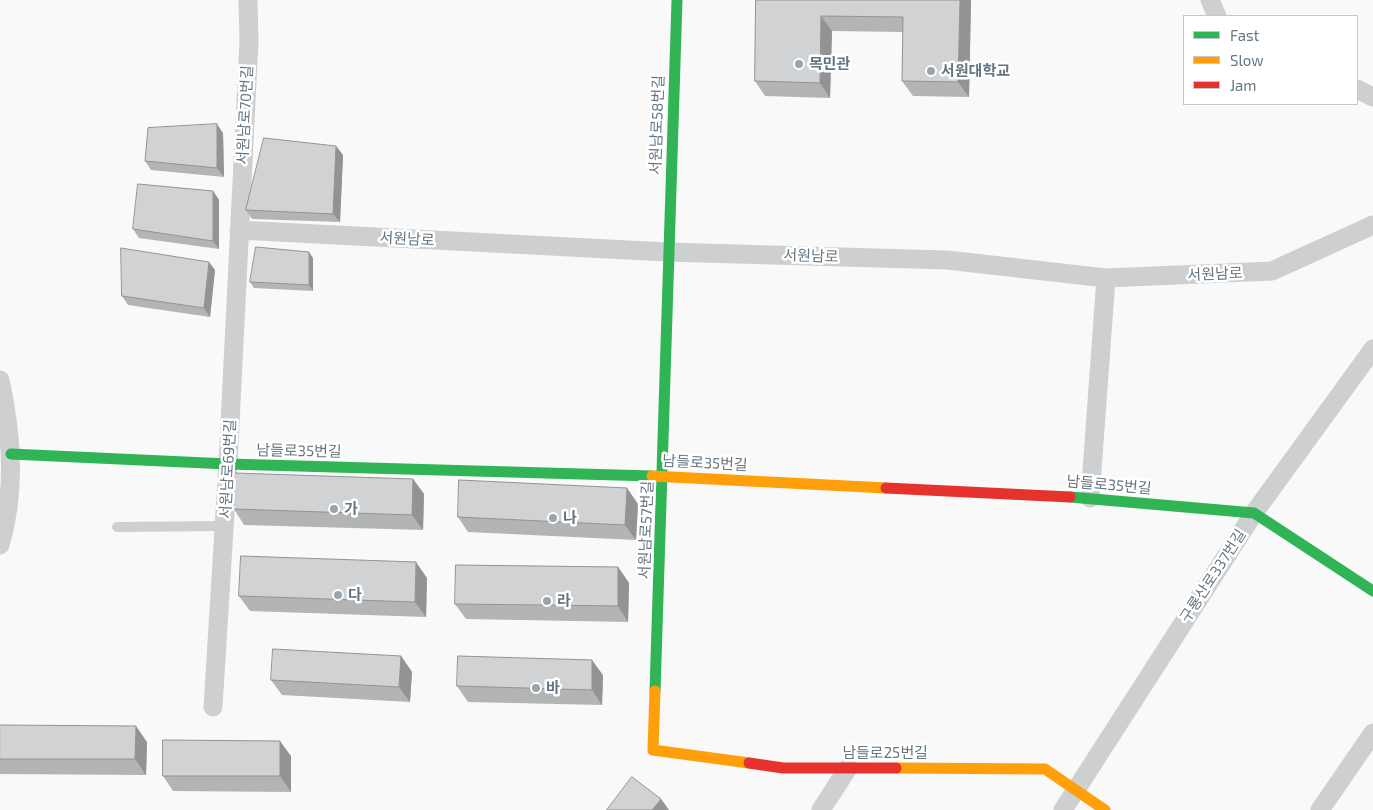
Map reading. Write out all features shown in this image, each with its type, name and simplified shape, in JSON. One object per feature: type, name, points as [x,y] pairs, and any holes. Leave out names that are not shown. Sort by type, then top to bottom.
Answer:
[{"type":"street","name":"서원남로70번길","points":[[239,230],[249,42],[248,0]]},
{"type":"street","name":"서원남로58번길","points":[[668,252],[677,0]]},
{"type":"street","points":[[1210,0],[1217,15]]},
{"type":"street","points":[[1358,90],[1373,97]]},
{"type":"street","name":"서원남로","points":[[239,230],[668,252],[947,260],[1106,278],[1272,271],[1373,225]]},
{"type":"street","name":"서원남로69번길","points":[[213,707],[228,464],[239,230]]},
{"type":"street","name":"서원남로57번길","points":[[653,750],[663,476],[668,252]]},
{"type":"street","points":[[1090,498],[1106,278]]},
{"type":"street","name":"구룡산로337번길","points":[[1063,810],[1254,513],[1373,349]]},
{"type":"street","points":[[0,380],[8,418],[12,470],[5,530],[0,545]]},
{"type":"street","name":"남들로35번길","points":[[11,454],[228,464],[663,476],[1090,498],[1254,513],[1373,591]]},
{"type":"street","points":[[1320,810],[1373,733]]},
{"type":"street","name":"남들로25번길","points":[[653,750],[783,768],[1045,769],[1105,810]]},
{"type":"street","points":[[821,810],[848,768]]},
{"type":"lane","points":[[117,527],[224,526]]},
{"type":"building","name":"목민관","points":[[756,0],[960,0],[958,82],[902,81],[903,17],[821,16],[820,83],[755,81]]},
{"type":"building","points":[[217,124],[217,168],[145,161],[148,128]]},
{"type":"building","points":[[264,138],[336,146],[333,214],[246,210]]},
{"type":"building","points":[[138,184],[213,191],[213,241],[133,229]]},
{"type":"building","points":[[256,247],[309,252],[309,285],[250,282]]},
{"type":"building","points":[[121,248],[209,262],[204,308],[122,296]]},
{"type":"building","points":[[235,473],[413,479],[412,515],[234,509]]},
{"type":"building","points":[[459,480],[627,488],[625,525],[458,517]]},
{"type":"building","points":[[241,556],[416,562],[415,602],[239,596]]},
{"type":"building","points":[[456,565],[618,567],[618,606],[455,604]]},
{"type":"building","points":[[273,649],[401,656],[399,687],[271,680]]},
{"type":"building","points":[[458,656],[592,660],[592,690],[457,686]]},
{"type":"building","points":[[0,725],[136,726],[135,759],[0,759]]},
{"type":"building","points":[[163,740],[280,741],[280,776],[163,776]]},
{"type":"building","points":[[632,777],[661,799],[652,810],[607,810]]},
{"type":"traffic: fast","points":[[655,691],[677,0]]},
{"type":"traffic: fast","points":[[11,454],[228,464],[652,476]]},
{"type":"traffic: fast","points":[[1070,497],[1254,513],[1373,591]]},
{"type":"traffic: slow","points":[[652,476],[886,488]]},
{"type":"traffic: slow","points":[[655,691],[653,750],[749,763]]},
{"type":"traffic: slow","points":[[896,768],[1045,769],[1105,810]]},
{"type":"traffic: jam","points":[[886,488],[1070,497]]},
{"type":"traffic: jam","points":[[749,763],[783,768],[896,768]]},
{"type":"place","name":"목민관","points":[[799,64]]},
{"type":"place","name":"서원대학교","points":[[931,71]]},
{"type":"place","name":"가","points":[[334,509]]},
{"type":"place","name":"나","points":[[553,518]]},
{"type":"place","name":"다","points":[[338,595]]},
{"type":"place","name":"라","points":[[547,601]]},
{"type":"place","name":"바","points":[[536,688]]}]
